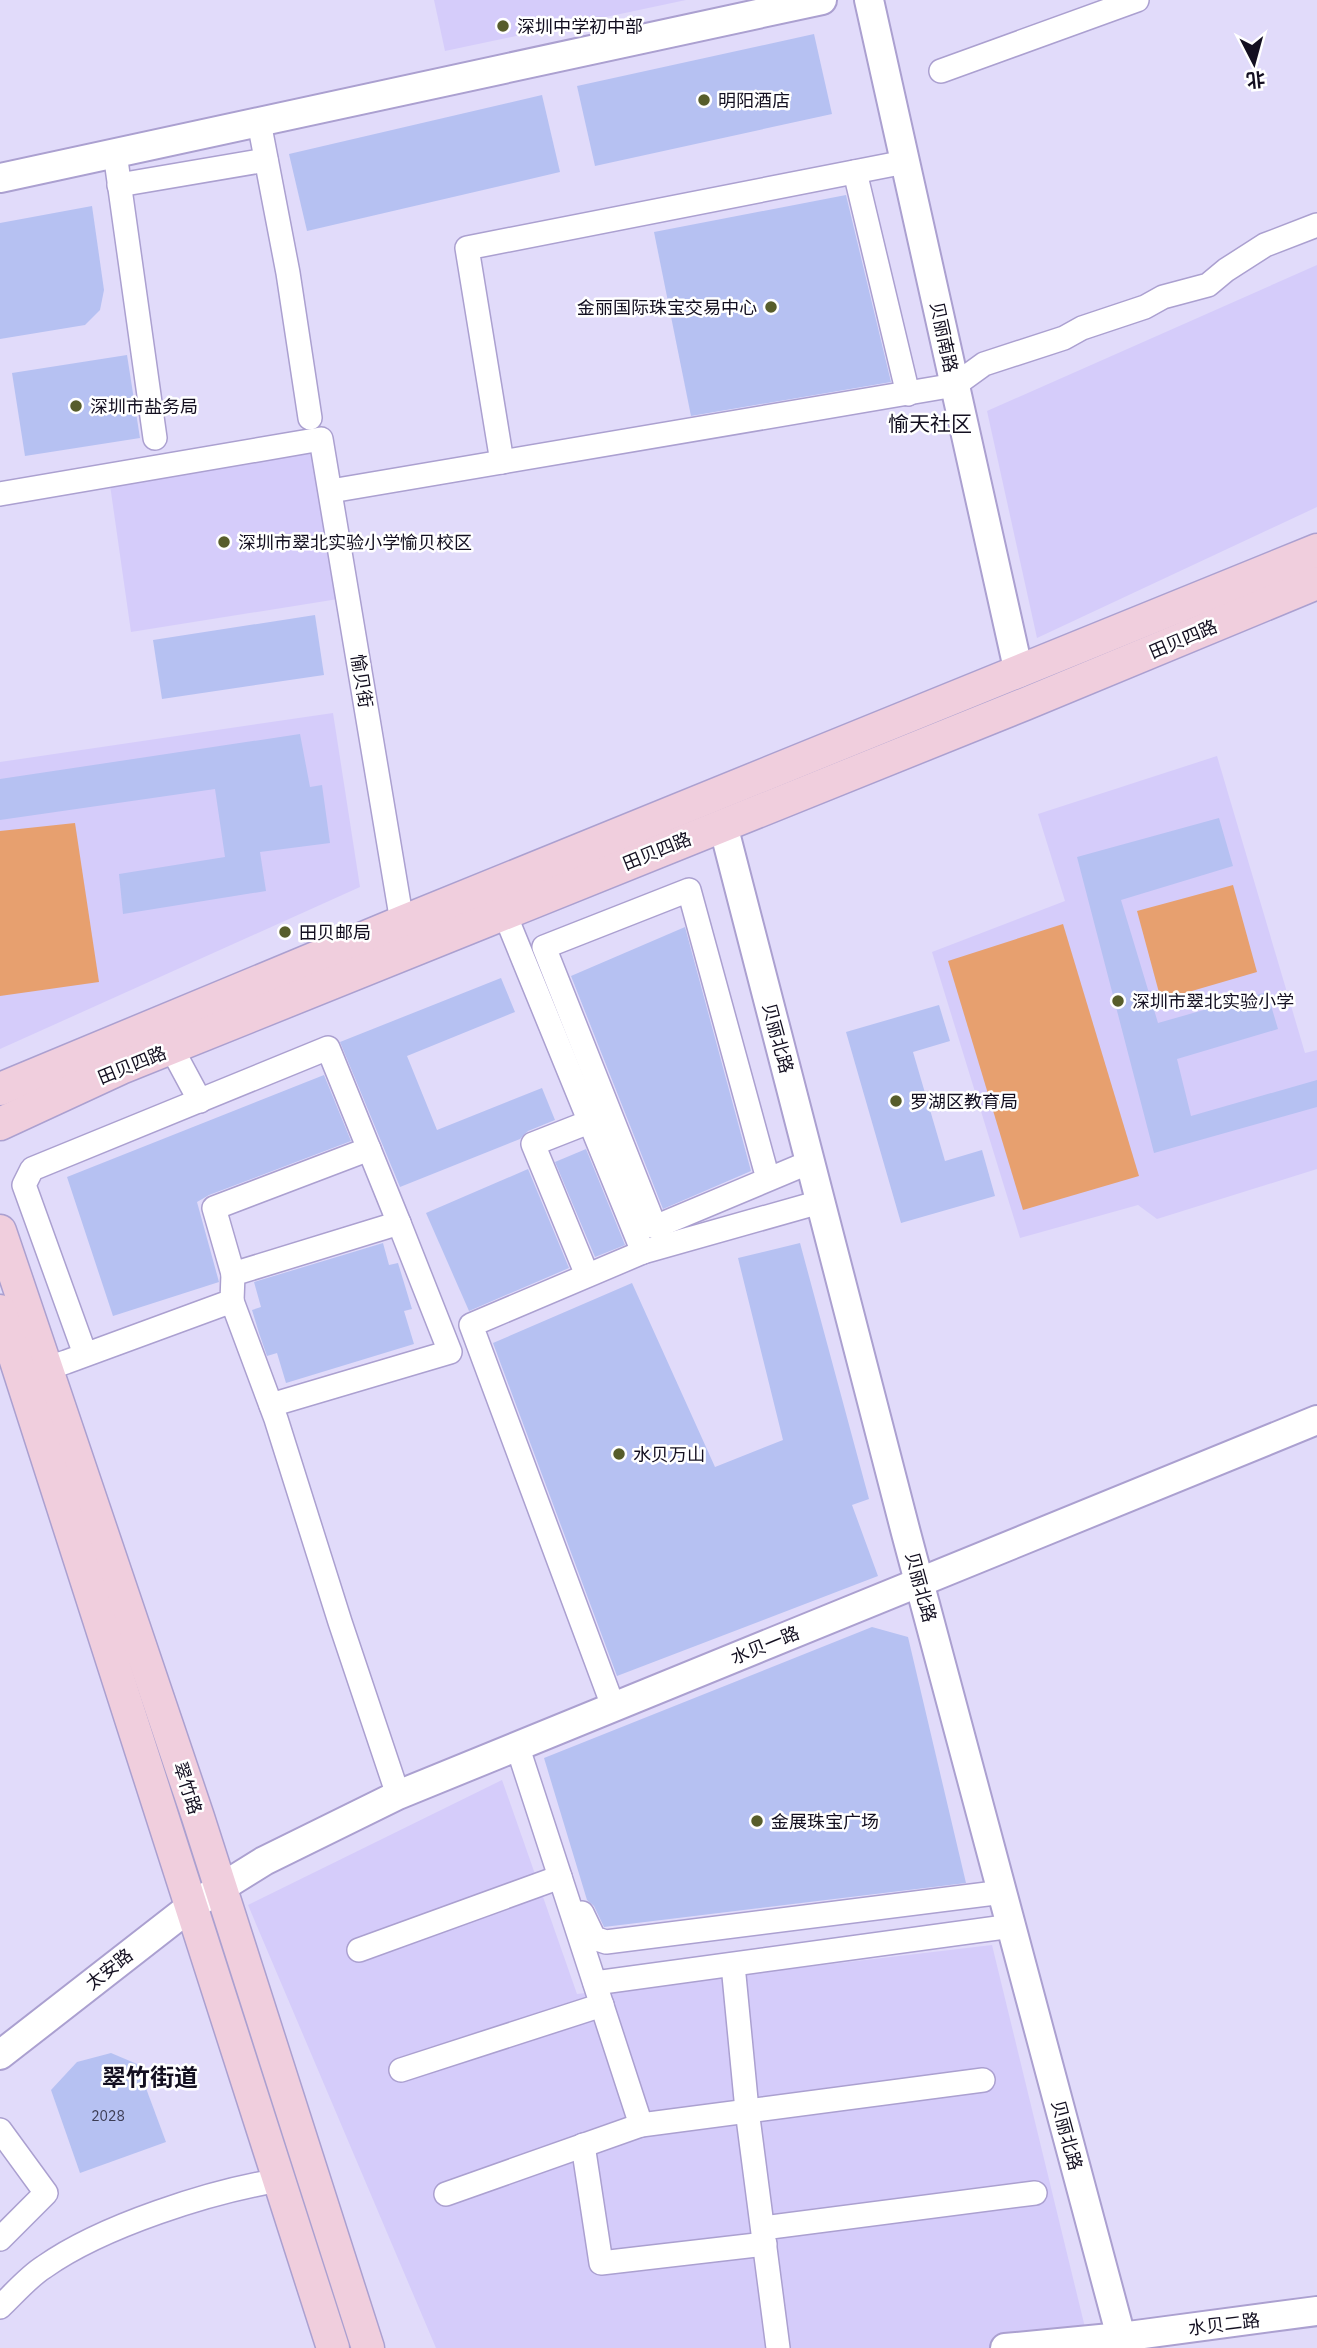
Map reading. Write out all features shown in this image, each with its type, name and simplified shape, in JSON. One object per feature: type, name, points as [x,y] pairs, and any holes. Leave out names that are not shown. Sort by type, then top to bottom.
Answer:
[{"type":"main road","name":"田贝四路","points":[[0,1124],[116,1055],[402,922],[1018,673],[1315,558]]},
{"type":"main road","name":"田贝四路","points":[[0,1089],[116,1055],[172,1049],[504,912],[1025,704],[1315,558]]},
{"type":"main road","name":"翠竹路","points":[[0,1231],[221,1888],[368,2348]]},
{"type":"main road","name":"翠竹路","points":[[0,1311],[333,2348]]},
{"type":"street","points":[[0,178],[822,0]]},
{"type":"street","name":"贝丽南路","points":[[869,0],[1018,673]]},
{"type":"street","points":[[941,71],[1137,0]]},
{"type":"street","points":[[259,122],[288,273],[310,418]]},
{"type":"street","points":[[115,153],[155,438]]},
{"type":"street","points":[[120,185],[266,160]]},
{"type":"street","points":[[502,462],[467,248],[905,162]]},
{"type":"street","points":[[855,172],[908,394]]},
{"type":"street","points":[[331,491],[955,386],[984,364],[1064,338],[1082,328],[1145,307],[1163,297],[1208,285],[1265,245],[1317,225]]},
{"type":"street","name":"愉贝街","points":[[0,494],[321,439],[402,922]]},
{"type":"street","name":"贝丽北路","points":[[723,825],[919,1582],[1122,2342]]},
{"type":"street","points":[[768,1179],[689,890],[544,947],[655,1227],[810,1162]]},
{"type":"street","points":[[504,912],[643,1252]]},
{"type":"street","points":[[85,1354],[24,1185],[32,1169],[328,1048],[450,1352],[271,1405]]},
{"type":"street","points":[[172,1049],[200,1101]]},
{"type":"street","points":[[587,1275],[533,1144],[589,1122]]},
{"type":"street","points":[[369,1149],[214,1208],[233,1274],[232,1301],[271,1405],[398,1795]]},
{"type":"street","points":[[613,1706],[471,1325],[643,1252],[820,1202]]},
{"type":"street","points":[[233,1274],[399,1223]]},
{"type":"street","points":[[48,1368],[232,1301]]},
{"type":"street","name":"水贝一路","points":[[221,1888],[264,1861],[398,1795],[1317,1420]]},
{"type":"street","points":[[523,1743],[584,1922],[594,1938],[606,1942],[1003,1892]]},
{"type":"street","points":[[523,1743],[560,1877],[641,2125]]},
{"type":"street","points":[[359,1950],[560,1877]]},
{"type":"street","name":"太安路","points":[[0,2055],[190,1907],[221,1888]]},
{"type":"street","points":[[595,1983],[1012,1926]]},
{"type":"street","points":[[733,1965],[747,2110],[778,2348]]},
{"type":"street","points":[[401,2070],[602,2005]]},
{"type":"street","points":[[446,2194],[641,2125],[984,2080]]},
{"type":"street","points":[[0,2130],[46,2193],[0,2239]]},
{"type":"street","points":[[583,2146],[601,2263],[1035,2193]]},
{"type":"street","points":[[0,2307],[43,2267],[88,2241],[167,2210],[258,2183],[281,2180]]},
{"type":"street","name":"水贝二路","points":[[1005,2348],[1122,2342],[1317,2311]]},
{"type":"shaded area","name":"深圳中学初中部","points":[[434,0],[686,0],[445,51]]},
{"type":"shaded area","points":[[1317,265],[1317,507],[1037,638],[987,411]]},
{"type":"shaded area","name":"深圳市翠北实验小学愉贝校区","points":[[316,451],[338,599],[131,632],[110,485]]},
{"type":"shaded area","points":[[333,713],[360,887],[0,1049],[0,762]]},
{"type":"shaded area","name":"深圳市翠北实验小学","points":[[1217,756],[1305,1053],[1317,1050],[1317,1169],[1157,1219],[1138,1205],[1020,1238],[932,952],[1065,901],[1038,814]]},
{"type":"shaded area","points":[[75,823],[99,982],[0,996],[0,831]]},
{"type":"shaded area","points":[[1233,885],[1257,972],[1161,1000],[1137,911]]},
{"type":"shaded area","points":[[1063,924],[1139,1176],[1023,1210],[948,961]]},
{"type":"shaded area","points":[[502,1780],[577,1994],[992,1945],[1090,2348],[436,2348],[248,1905]]},
{"type":"building","name":"明阳酒店","points":[[814,34],[832,114],[595,166],[577,86]]},
{"type":"building","points":[[542,95],[560,172],[307,231],[289,154]]},
{"type":"building","name":"金丽国际珠宝交易中心","points":[[846,195],[891,382],[691,416],[654,232]]},
{"type":"building","points":[[92,206],[104,290],[100,310],[85,325],[0,339],[0,223]]},
{"type":"building","name":"深圳市盐务局","points":[[127,355],[140,438],[25,456],[12,373]]},
{"type":"building","points":[[315,615],[324,675],[162,699],[153,640]]},
{"type":"building","points":[[300,734],[310,787],[322,785],[330,843],[260,852],[266,891],[123,914],[119,874],[225,857],[215,789],[0,820],[0,779]]},
{"type":"building","points":[[1219,818],[1233,866],[1121,900],[1158,1023],[1267,992],[1278,1029],[1177,1059],[1191,1116],[1317,1080],[1317,1107],[1154,1153],[1077,857]]},
{"type":"building","points":[[685,927],[751,1171],[663,1209],[571,976]]},
{"type":"building","points":[[501,978],[515,1012],[407,1056],[437,1130],[542,1088],[555,1120],[528,1131],[520,1139],[400,1187],[340,1042]]},
{"type":"building","name":"罗湖区教育局","points":[[939,1005],[950,1041],[913,1052],[945,1161],[982,1150],[995,1196],[901,1223],[846,1032]]},
{"type":"building","points":[[324,1075],[351,1141],[197,1202],[219,1282],[113,1316],[67,1177]]},
{"type":"building","points":[[586,1149],[625,1245],[595,1257],[555,1162]]},
{"type":"building","points":[[528,1169],[569,1268],[469,1311],[426,1213]]},
{"type":"building","points":[[383,1243],[389,1265],[398,1263],[412,1309],[404,1311],[414,1344],[286,1383],[277,1353],[267,1356],[259,1333],[252,1310],[261,1307],[254,1282]]},
{"type":"building","name":"水贝万山","points":[[800,1243],[869,1499],[852,1505],[878,1576],[617,1676],[493,1343],[632,1283],[715,1467],[783,1440],[738,1258]]},
{"type":"building","name":"金展珠宝广场","points":[[872,1627],[908,1637],[966,1883],[604,1927],[594,1906],[587,1900],[544,1758]]},
{"type":"building","points":[[111,2053],[137,2064],[166,2142],[80,2173],[51,2090],[77,2062]]},
{"type":"place","name":"深圳中学初中部","points":[[503,26]]},
{"type":"place","name":"明阳酒店","points":[[704,100]]},
{"type":"place","name":"金丽国际珠宝交易中心","points":[[771,307]]},
{"type":"place","name":"深圳市盐务局","points":[[76,406]]},
{"type":"place","name":"深圳市翠北实验小学愉贝校区","points":[[224,542]]},
{"type":"place","name":"田贝邮局","points":[[285,932]]},
{"type":"place","name":"深圳市翠北实验小学","points":[[1118,1001]]},
{"type":"place","name":"罗湖区教育局","points":[[896,1101]]},
{"type":"place","name":"水贝万山","points":[[619,1454]]},
{"type":"place","name":"金展珠宝广场","points":[[757,1821]]},
{"type":"district","name":"愉天社区","points":[[930,423]]},
{"type":"district","name":"翠竹街道","points":[[150,2077]]}]
